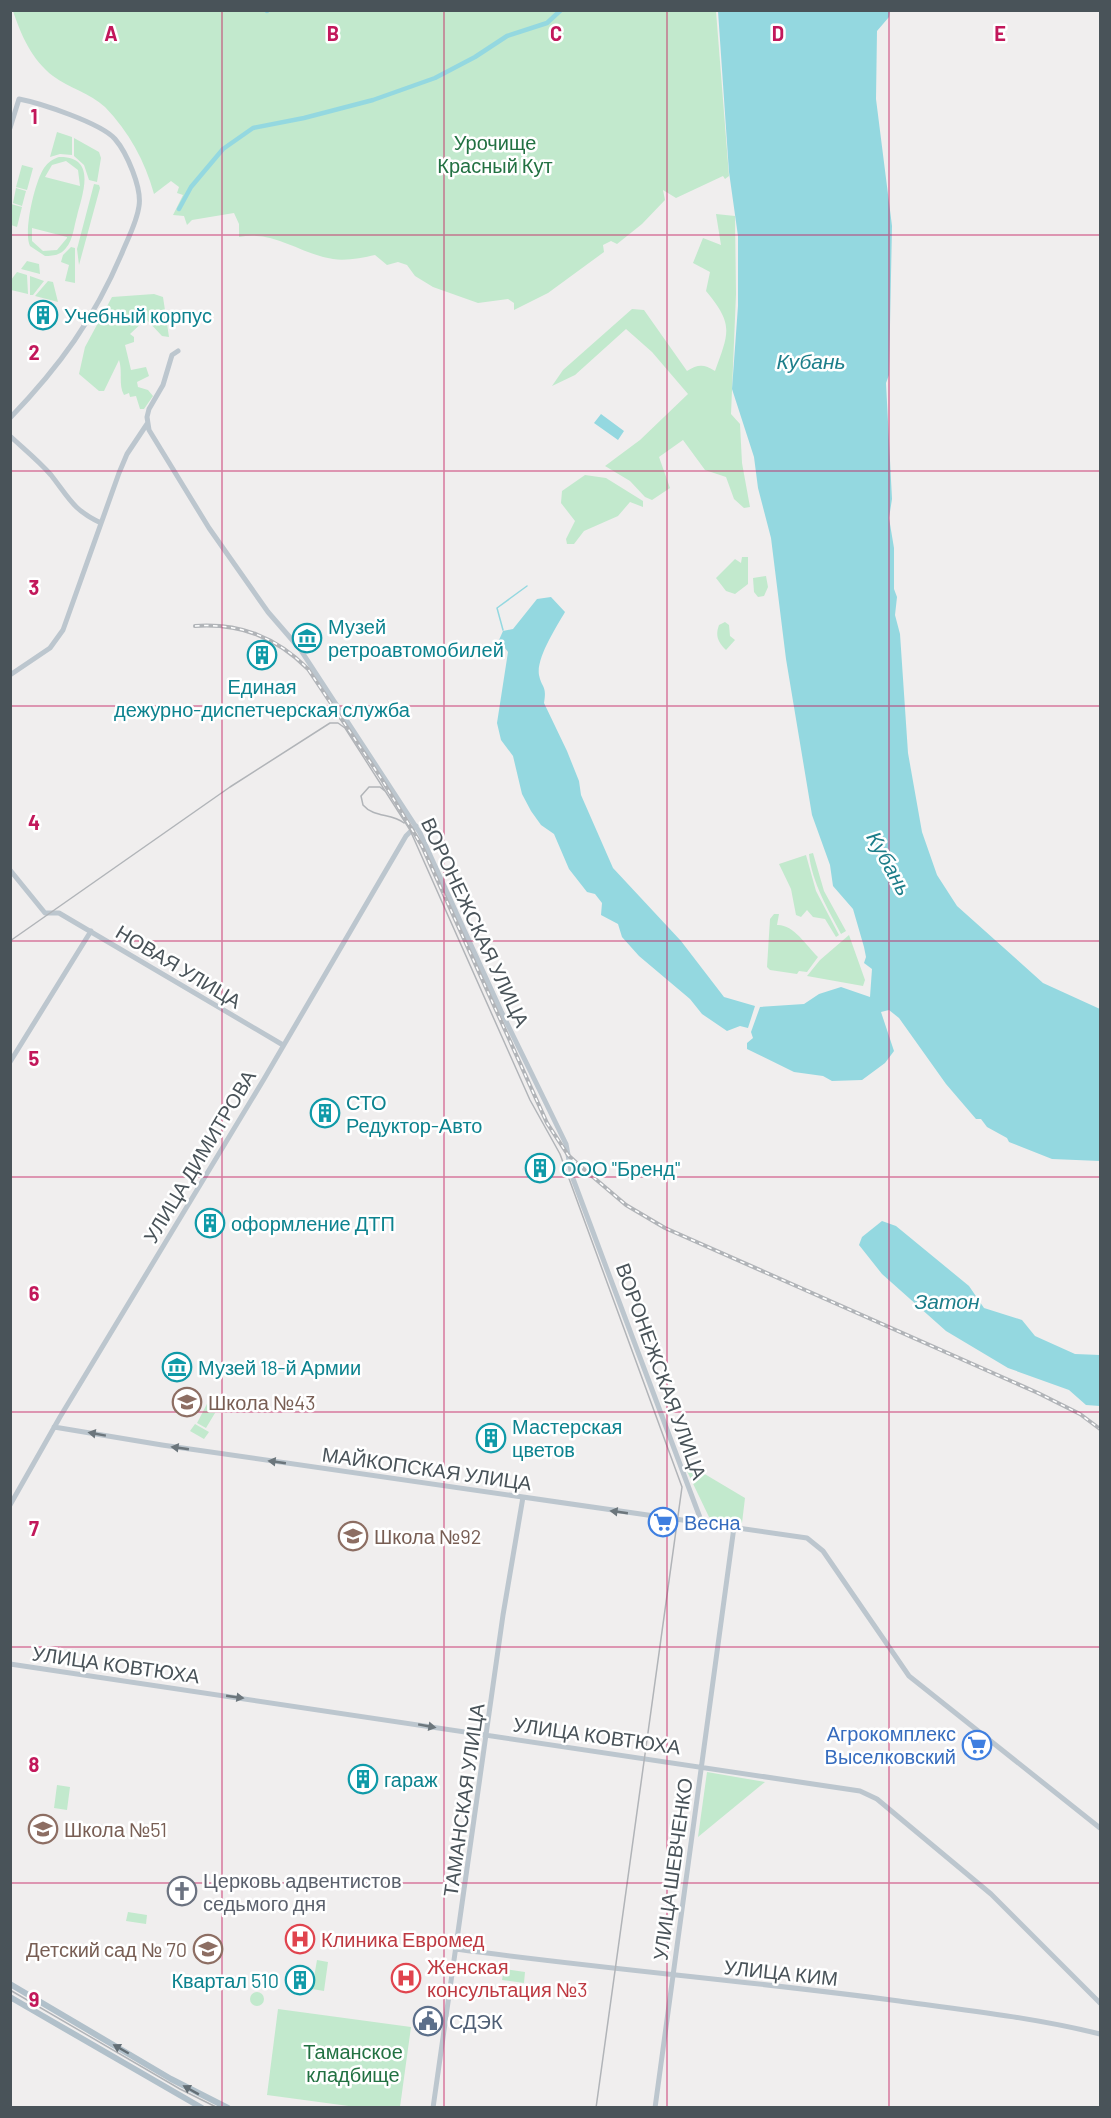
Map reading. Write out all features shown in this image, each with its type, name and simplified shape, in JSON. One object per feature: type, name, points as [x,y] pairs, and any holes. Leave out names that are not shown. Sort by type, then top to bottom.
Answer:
[{"type":"main road","points":[[10,1984],[171,2079],[228,2108]]},
{"type":"main road","points":[[10,1997],[202,2108]]},
{"type":"street","points":[[10,128],[19,99],[98,128],[115,139],[137,182],[140,205],[106,288],[81,332],[49,378],[10,418]]},
{"type":"street","points":[[10,675],[50,648],[63,630],[127,454],[147,424],[149,409],[163,385],[172,355],[177,351]]},
{"type":"street","name":"ВОРОНЕЖСКАЯ УЛИЦА","points":[[147,424],[166,462],[209,528],[268,612],[300,649],[416,826],[432,855],[501,1011],[566,1144],[572,1176],[702,1523]]},
{"type":"street","points":[[10,436],[51,475],[71,505],[85,516],[101,523]]},
{"type":"street","name":"УЛИЦА ДИМИТРОВА","points":[[10,1505],[54,1427],[406,836],[416,826]]},
{"type":"street","name":"НОВАЯ УЛИЦА","points":[[10,870],[45,914],[59,913],[283,1045]]},
{"type":"street","points":[[10,1062],[91,931]]},
{"type":"street","name":"МАЙКОПСКАЯ УЛИЦА","points":[[54,1427],[150,1444],[807,1538],[823,1551],[909,1676],[1101,1828]]},
{"type":"street","name":"ТАМАНСКАЯ УЛИЦА","points":[[434,2108],[503,1615],[524,1497]]},
{"type":"street","name":"УЛИЦА ШЕВЧЕНКО","points":[[655,2108],[734,1527]]},
{"type":"street","name":"УЛИЦА КОВТЮХА","points":[[10,1664],[701,1765],[868,1794],[968,1873],[1101,2003]]},
{"type":"street","name":"УЛИЦА КИМ","points":[[456,1949],[966,2010],[1101,2034]]},
{"type":"green space","name":"Урочище Красный Кут","points":[[13,11],[716,11],[729,176],[725,179],[723,176],[676,198],[663,190],[665,200],[642,224],[617,244],[611,241],[603,245],[604,252],[548,293],[514,310],[514,303],[508,299],[478,303],[433,287],[415,276],[407,265],[398,262],[387,265],[375,255],[333,259],[264,237],[239,237],[239,224],[234,213],[192,220],[187,225],[184,216],[173,215],[183,195],[177,193],[179,187],[171,181],[154,194],[141,159],[122,126],[99,102],[59,80],[46,70],[28,46]]},
{"type":"green space","points":[[57,132],[72,137],[72,155],[60,154],[50,157]]},
{"type":"green space","points":[[74,138],[99,152],[101,158],[97,182],[89,180],[84,165],[74,156]]},
{"type":"green space","points":[[59,157],[71,158],[79,163],[83,170],[84,188],[68,245],[59,254],[45,256],[30,246],[29,219],[34,195],[44,168]],"holes":[[[66,161],[78,170],[80,186],[45,177],[52,165]],[[32,228],[67,237],[67,238],[57,250],[43,251],[32,241]]]},
{"type":"green space","points":[[22,165],[33,168],[27,190],[16,187]]},
{"type":"green space","points":[[94,184],[99,185],[100,188],[79,265],[77,249]]},
{"type":"green space","points":[[16,188],[26,191],[22,206],[13,203]]},
{"type":"green space","points":[[11,204],[22,207],[17,227],[11,225]]},
{"type":"green space","points":[[716,214],[735,216],[736,294],[731,414],[740,424],[742,463],[750,507],[744,508],[734,499],[726,477],[705,470],[683,440],[659,457],[670,488],[652,500],[645,497],[630,481],[605,466],[640,440],[688,394],[652,352],[626,329],[575,375],[552,386],[563,370],[632,309],[644,310],[687,371],[701,366],[715,371],[726,338],[725,321],[706,291],[710,272],[693,263],[703,238],[721,245]]},
{"type":"green space","points":[[71,247],[75,248],[75,283],[65,281],[69,265],[61,262],[63,255]]},
{"type":"green space","points":[[27,261],[39,264],[40,274],[21,269]]},
{"type":"green space","points":[[17,272],[27,275],[28,294],[11,290],[11,280]]},
{"type":"green space","points":[[30,276],[44,281],[33,295],[30,295]]},
{"type":"green space","points":[[48,281],[53,282],[58,302],[35,296]]},
{"type":"green space","points":[[154,294],[163,297],[169,337],[162,336],[146,319],[130,334],[134,337],[134,342],[125,345],[131,370],[146,367],[149,376],[137,382],[138,387],[148,390],[153,396],[144,409],[140,409],[136,396],[130,397],[129,393],[124,395],[121,387],[119,360],[104,391],[99,391],[79,374],[85,347],[112,297]]},
{"type":"green space","points":[[585,475],[606,478],[643,501],[643,507],[630,502],[618,516],[584,531],[574,544],[567,544],[566,539],[575,521],[561,503],[562,491]]},
{"type":"green space","points":[[742,557],[748,557],[748,584],[735,594],[726,591],[716,578],[735,559],[741,563]]},
{"type":"green space","points":[[766,576],[768,587],[764,596],[758,597],[754,592],[753,578]]},
{"type":"green space","points":[[725,622],[729,625],[730,636],[735,640],[726,650],[717,636],[719,625]]},
{"type":"green space","points":[[813,853],[824,891],[846,931],[841,934],[813,875],[809,854]]},
{"type":"green space","points":[[806,855],[816,891],[839,935],[836,937],[825,919],[813,917],[807,910],[801,917],[796,915],[791,889],[779,864]]},
{"type":"green space","points":[[774,914],[779,914],[777,925],[794,932],[818,957],[807,972],[799,971],[797,974],[770,970],[767,967],[770,919]]},
{"type":"green space","points":[[849,935],[865,980],[863,986],[807,976],[820,960]]},
{"type":"green space","points":[[208,1402],[218,1408],[206,1428],[197,1423]]},
{"type":"green space","points":[[195,1424],[209,1432],[204,1439],[190,1431]]},
{"type":"green space","points":[[689,1468],[699,1475],[703,1473],[745,1498],[742,1523],[709,1517],[686,1469]]},
{"type":"green space","points":[[707,1772],[765,1782],[698,1837]]},
{"type":"green space","points":[[57,1785],[70,1787],[67,1810],[54,1808]]},
{"type":"green space","points":[[128,1912],[147,1915],[146,1924],[126,1921]]},
{"type":"green space","points":[[317,1960],[328,1962],[324,1991],[312,1989]]},
{"type":"green space","points":[[504,1969],[525,1972],[524,1983],[502,1980]]},
{"type":"green space","points":[[257,1992],[262,1994],[264,1999],[262,2004],[257,2006],[252,2004],[250,1999],[252,1994]]},
{"type":"green space","name":"Таманское кладбище","points":[[278,2009],[411,2027],[400,2107],[356,2107],[267,2095]]},
{"type":"water","name":"Кубань","points":[[718,11],[890,11],[889,17],[877,31],[876,99],[892,226],[889,375],[886,383],[892,499],[889,518],[894,548],[894,589],[897,597],[895,615],[900,634],[908,753],[922,832],[937,875],[957,906],[1043,983],[1100,1009],[1100,1161],[1052,1159],[1009,1142],[1007,1138],[987,1127],[981,1119],[976,1119],[946,1084],[899,1018],[889,1010],[881,1012],[894,1051],[885,1063],[862,1080],[832,1081],[823,1076],[794,1072],[747,1049],[747,1043],[753,1038],[751,1032],[760,1007],[804,1004],[819,994],[841,987],[870,997],[872,969],[864,963],[866,957],[864,947],[853,909],[833,886],[830,865],[812,815],[786,659],[771,538],[758,488],[754,457],[732,389],[738,306],[738,236],[729,172]]},
{"type":"water","points":[[601,414],[624,431],[618,440],[594,423]]},
{"type":"water","points":[[551,597],[565,612],[548,642],[539,668],[539,675],[545,690],[544,703],[567,751],[579,781],[581,795],[613,868],[681,941],[724,997],[755,1006],[748,1028],[740,1026],[727,1031],[702,1014],[690,999],[639,956],[622,937],[618,924],[601,915],[602,903],[595,894],[587,892],[569,869],[554,834],[541,825],[522,794],[513,756],[501,740],[497,723],[508,652],[499,640],[503,631],[513,629],[537,599]]},
{"type":"water","name":"Затон","points":[[882,1221],[896,1226],[969,1286],[984,1308],[1022,1320],[1035,1336],[1075,1354],[1100,1355],[1100,1406],[1086,1405],[1069,1390],[1008,1368],[946,1331],[882,1274],[859,1245],[862,1237]]},
{"type":"waterway","points":[[179,209],[191,187],[223,149],[253,128],[304,118],[373,100],[435,78],[475,57],[507,36],[547,23],[561,10]]},
{"type":"waterway","points":[[503,630],[497,608],[527,586]]},
{"type":"tram line","points":[[10,941],[230,787],[330,723],[338,723],[345,728],[410,830],[530,1100],[560,1154],[682,1487],[596,2108]]},
{"type":"tram line","points":[[386,792],[380,787],[369,787],[361,796],[363,805],[372,812],[404,823]]},
{"type":"tram line","points":[[10,1990],[180,2089],[218,2108]]},
{"type":"railway","points":[[195,626],[227,627],[256,634],[283,648],[308,669],[381,778],[422,846],[547,1123],[568,1155],[579,1165],[626,1205],[665,1228],[1038,1393],[1080,1414],[1100,1429]]},
{"type":"place","name":"Учебный корпус","points":[[43,315]]},
{"type":"place","name":"Музей ретроавтомобилей","points":[[307,638]]},
{"type":"place","name":"Единая дежурно-диспетчерская служба","points":[[262,655]]},
{"type":"place","name":"СТО Редуктор-Авто","points":[[325,1113]]},
{"type":"place","name":"ООО \"Бренд\"","points":[[540,1168]]},
{"type":"place","name":"оформление ДТП","points":[[210,1223]]},
{"type":"place","name":"Музей 18-й Армии","points":[[177,1367]]},
{"type":"place","name":"Школа №43","points":[[187,1402]]},
{"type":"place","name":"Мастерская цветов","points":[[491,1438]]},
{"type":"place","name":"Весна","points":[[663,1522]]},
{"type":"place","name":"Школа №92","points":[[353,1536]]},
{"type":"place","name":"Агрокомплекс Выселковский","points":[[977,1745]]},
{"type":"place","name":"гараж","points":[[363,1779]]},
{"type":"place","name":"Школа №51","points":[[43,1829]]},
{"type":"place","name":"Церковь адвентистов седьмого дня","points":[[182,1891]]},
{"type":"place","name":"Клиника Евромед","points":[[300,1939]]},
{"type":"place","name":"Детский сад № 70","points":[[208,1949]]},
{"type":"place","name":"Женская консультация №3","points":[[406,1978]]},
{"type":"place","name":"Квартал 510","points":[[300,1980]]},
{"type":"place","name":"СДЭК","points":[[428,2021]]}]
